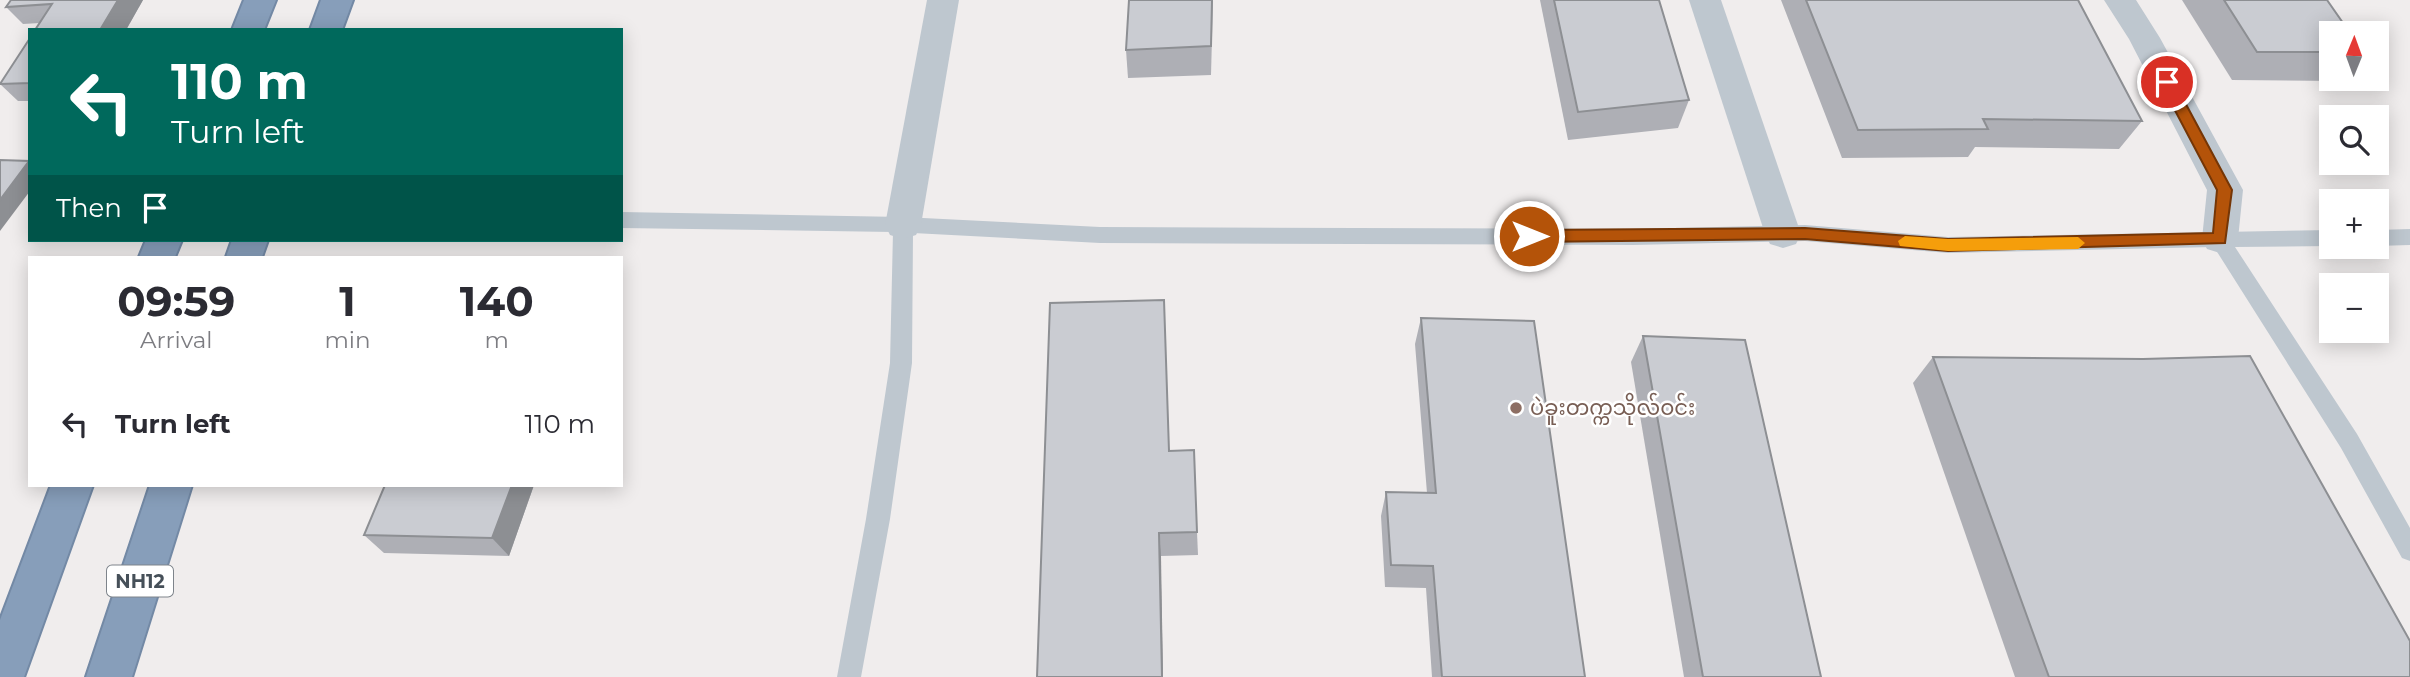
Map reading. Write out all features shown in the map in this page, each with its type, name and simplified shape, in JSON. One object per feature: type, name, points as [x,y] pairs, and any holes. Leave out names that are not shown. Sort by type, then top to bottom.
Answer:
[{"type":"highway","points":[[249,28],[260,0]]},
{"type":"highway","points":[[327,28],[337,0]]},
{"type":"highway","points":[[1,677],[71,487]]},
{"type":"highway","name":"NH12","points":[[109,677],[170,487]]},
{"type":"street","points":[[903,225],[943,0]]},
{"type":"street","points":[[1705,0],[1783,234]]},
{"type":"street","points":[[2120,0],[2144,38],[2225,190],[2220,239]]},
{"type":"lane","points":[[623,220],[903,225],[1100,235],[1633,237],[1783,234],[1948,245],[2319,238]]},
{"type":"lane","points":[[849,677],[878,519],[901,363],[903,225]]},
{"type":"lane","points":[[2389,238],[2410,237]]},
{"type":"lane","points":[[2220,239],[2349,441],[2410,550]]},
{"type":"building","points":[[11,0],[118,0],[101,28],[36,28],[52,4],[6,7]]},
{"type":"building","points":[[1129,0],[1212,0],[1211,46],[1126,50]]},
{"type":"building","points":[[1554,0],[1659,0],[1689,100],[1578,112]]},
{"type":"building","points":[[1806,0],[2078,0],[2142,121],[1983,119],[1988,129],[1858,130]]},
{"type":"building","points":[[2224,0],[2327,0],[2342,21],[2319,21],[2319,52],[2257,52]]},
{"type":"building","points":[[28,41],[28,83],[0,84]]},
{"type":"building","points":[[0,160],[28,161],[28,162],[0,200]]},
{"type":"building","points":[[1164,300],[1169,451],[1194,450],[1197,532],[1159,533],[1162,677],[1037,677],[1050,303]]},
{"type":"building","points":[[1421,318],[1534,321],[1585,677],[1442,677],[1433,566],[1391,565],[1386,492],[1436,493]]},
{"type":"building","points":[[1643,336],[1745,340],[1821,677],[1703,677]]},
{"type":"building","points":[[2250,356],[2410,641],[2410,677],[2049,677],[1933,357],[2143,359]]},
{"type":"building","points":[[384,487],[511,487],[492,538],[364,535]]},
{"type":"slow traffic","points":[[1905,241],[1948,245],[2078,243]]},
{"type":"place","name":"ပဲခူးတက္ကသိုလ်ဝင်း","points":[[1516,408]]},
{"type":"route","points":[[1529,236],[1633,237],[1805,233],[1948,245],[2220,239],[2225,190],[2167,82]]}]
